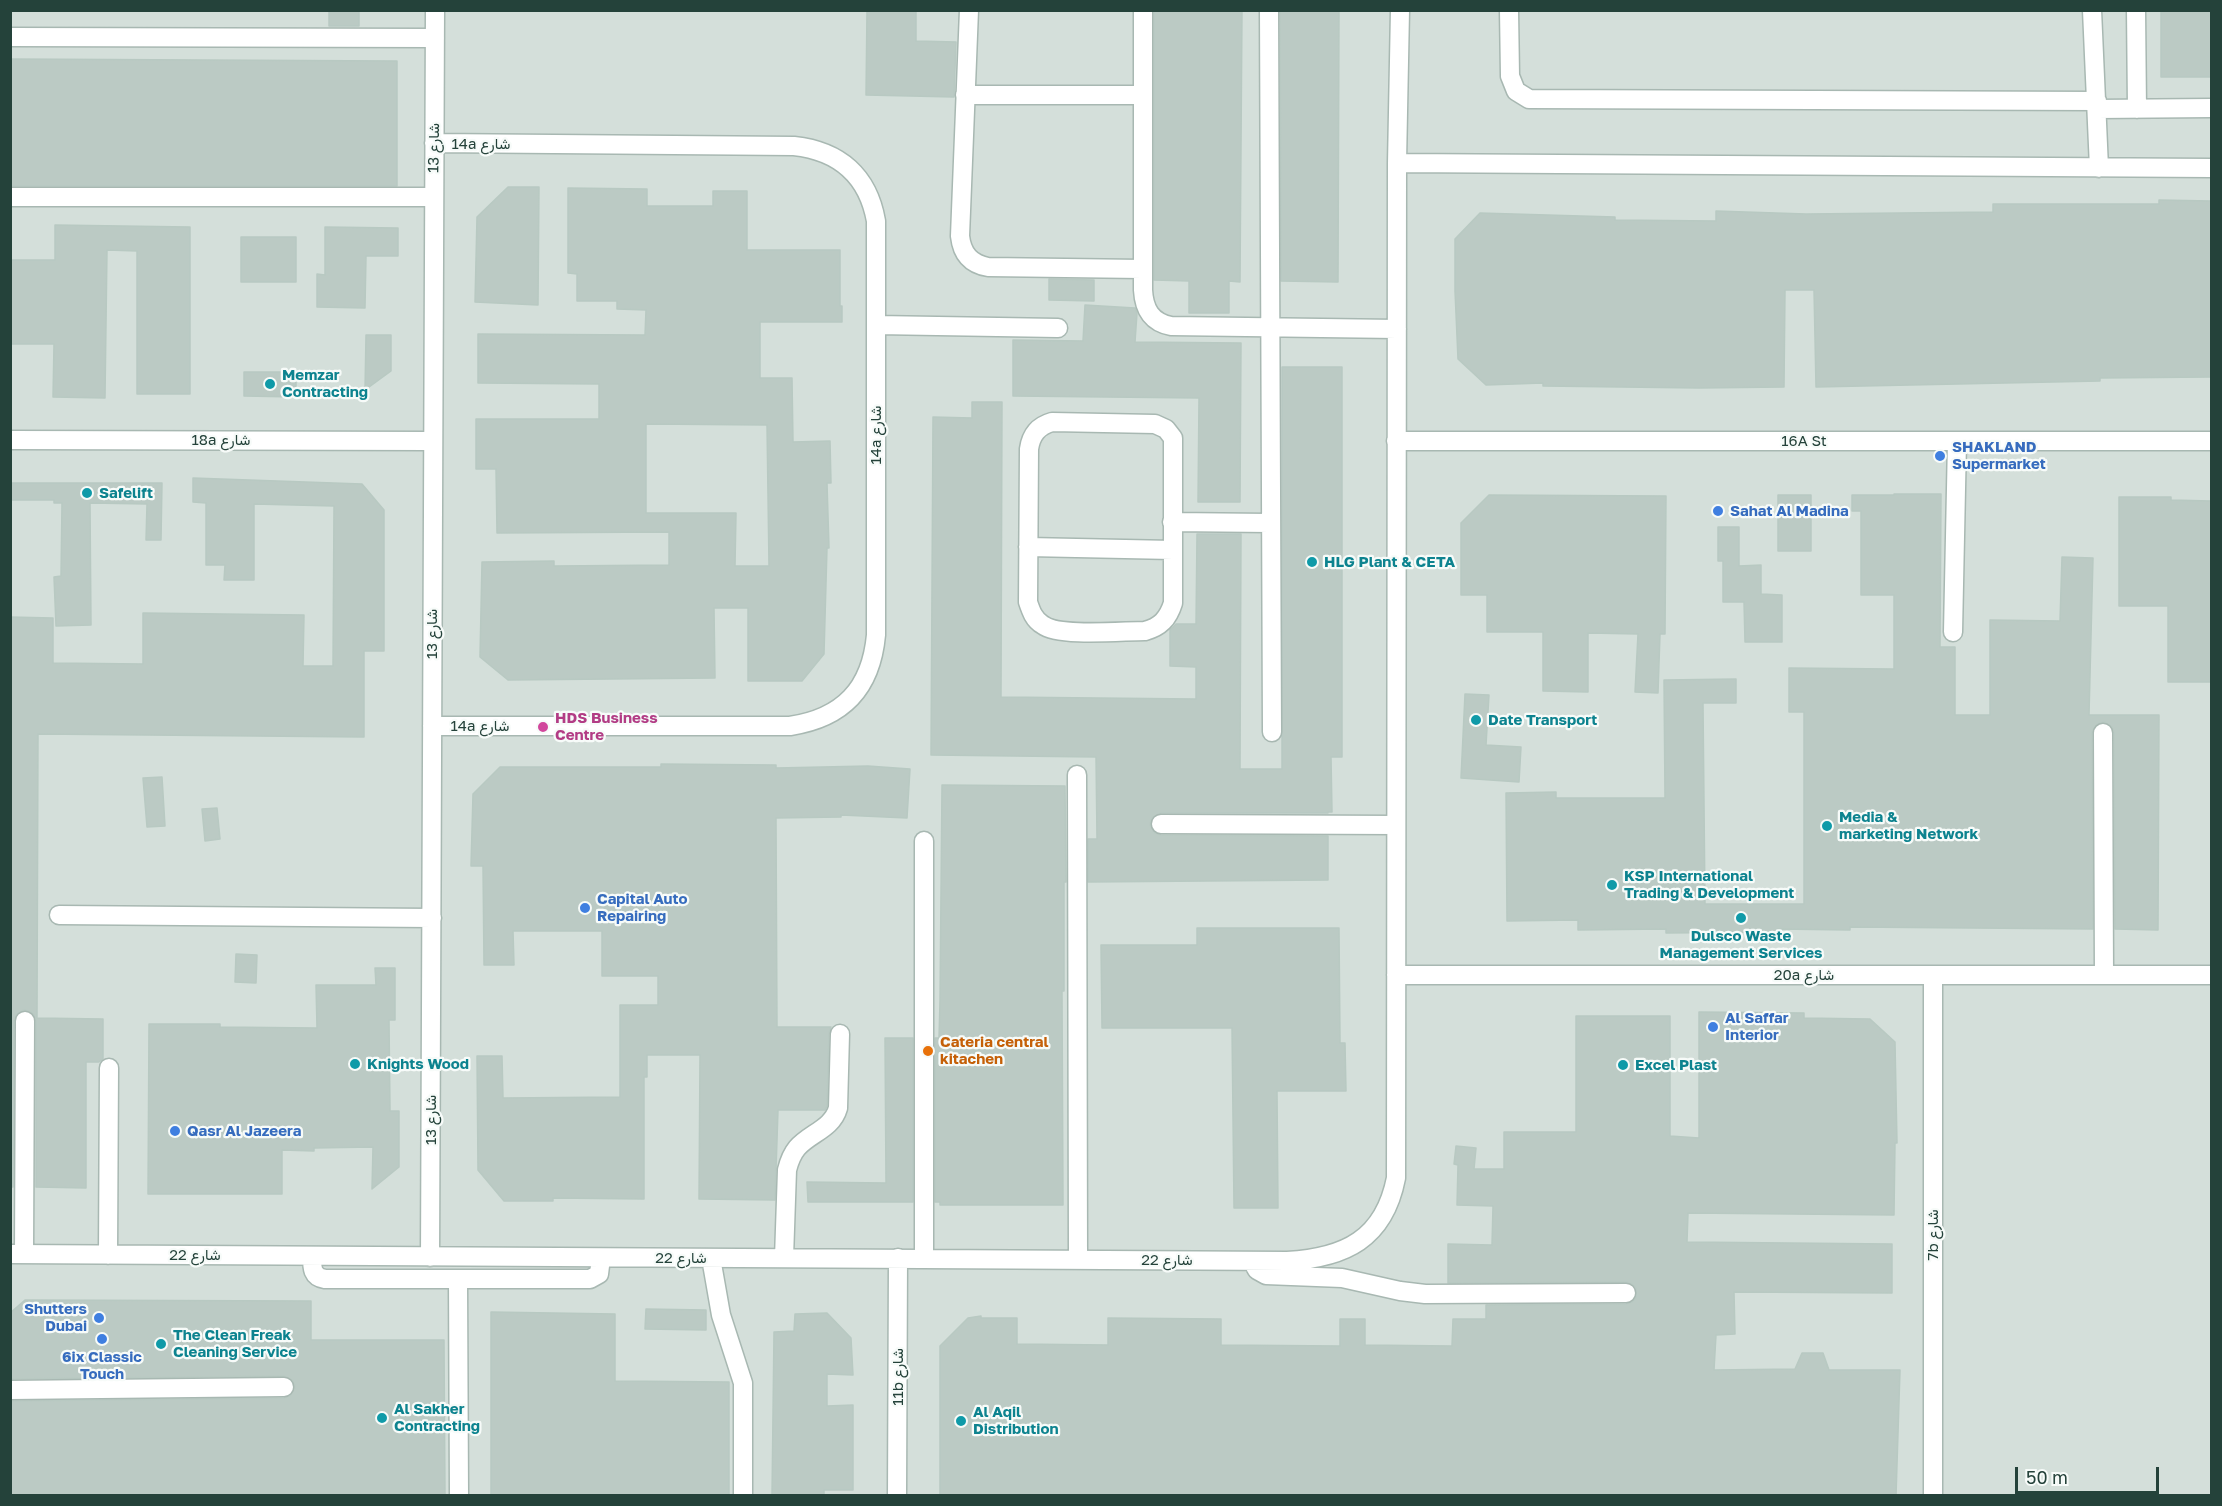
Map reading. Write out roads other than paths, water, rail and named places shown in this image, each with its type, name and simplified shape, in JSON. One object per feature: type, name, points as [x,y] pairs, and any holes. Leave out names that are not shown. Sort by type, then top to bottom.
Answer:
[{"type":"street","name":"شارع 13","points":[[430,1257],[431,441],[435,10]]},
{"type":"street","points":[[969,10],[960,236],[968,258],[974,263],[988,267],[1142,269]]},
{"type":"street","points":[[1143,10],[1142,269],[1144,304],[1152,317],[1164,325],[1397,329]]},
{"type":"street","points":[[1269,10],[1272,732]]},
{"type":"street","points":[[1396,975],[1397,163],[1400,10]]},
{"type":"street","points":[[1509,10],[1510,76],[1516,90],[1529,99],[2097,105],[2137,109],[2211,108]]},
{"type":"street","points":[[2092,10],[2099,168]]},
{"type":"street","points":[[2136,10],[2137,109]]},
{"type":"street","points":[[10,37],[435,38]]},
{"type":"street","points":[[965,95],[1143,95]]},
{"type":"street","name":"14a شارع","points":[[432,726],[790,726],[809,723],[828,716],[858,691],[868,674],[874,655],[876,635],[876,222],[869,196],[854,173],[844,164],[821,151],[795,146],[434,143]]},
{"type":"street","points":[[1397,163],[2211,168]]},
{"type":"street","points":[[11,197],[433,197]]},
{"type":"street","points":[[877,325],[1058,328]]},
{"type":"street","points":[[1052,422],[1155,424],[1166,429],[1173,438],[1174,444],[1172,522],[1173,603],[1166,619],[1160,625],[1145,631],[1058,632],[1042,625],[1030,611],[1028,547],[1030,443],[1040,427],[1052,422]]},
{"type":"street","name":"18a شارع","points":[[10,440],[431,441]]},
{"type":"street","name":"16A St","points":[[1396,441],[2211,441]]},
{"type":"street","points":[[1953,633],[1957,441]]},
{"type":"street","points":[[1172,522],[1270,523]]},
{"type":"street","points":[[1028,547],[1173,550]]},
{"type":"street","points":[[2103,733],[2104,975]]},
{"type":"street","points":[[1077,775],[1078,1259]]},
{"type":"street","points":[[1161,824],[1396,825]]},
{"type":"street","points":[[924,841],[924,1258]]},
{"type":"street","points":[[59,915],[432,918]]},
{"type":"street","name":"20a شارع","points":[[1396,975],[2211,975]]},
{"type":"street","name":"شارع 22","points":[[17,1254],[1303,1260],[1349,1248],[1373,1230],[1389,1205],[1396,1178],[1396,975]]},
{"type":"street","name":"7b شارع","points":[[1933,975],[1933,1496]]},
{"type":"street","points":[[17,1254],[26,1021]]},
{"type":"street","points":[[784,1258],[787,1170],[791,1157],[798,1147],[826,1126],[836,1115],[840,1034]]},
{"type":"street","points":[[108,1255],[109,1068]]},
{"type":"street","points":[[312,1256],[313,1272],[320,1278],[458,1279],[590,1279],[599,1274],[601,1258]]},
{"type":"street","points":[[711,1258],[721,1315],[743,1383],[743,1496]]},
{"type":"street","name":"11b شارع","points":[[897,1496],[898,1258]]},
{"type":"street","points":[[1252,1260],[1257,1270],[1266,1275],[1342,1278],[1425,1294],[1626,1293]]},
{"type":"street","points":[[458,1279],[459,1496]]},
{"type":"street","points":[[10,1390],[284,1387]]},
{"type":"place","name":"Memzar Contracting","points":[[270,384]]},
{"type":"place","name":"SHAKLAND Supermarket","points":[[1940,456]]},
{"type":"place","name":"Safelift","points":[[87,493]]},
{"type":"place","name":"Sahat Al Madina","points":[[1718,511]]},
{"type":"place","name":"HLG Plant & CETA","points":[[1312,562]]},
{"type":"place","name":"Date Transport","points":[[1476,720]]},
{"type":"place","name":"HDS Business Centre","points":[[543,727]]},
{"type":"place","name":"Media & marketing Network","points":[[1827,826]]},
{"type":"place","name":"KSP International Trading & Development","points":[[1612,885]]},
{"type":"place","name":"Capital Auto Repairing","points":[[585,908]]},
{"type":"place","name":"Dulsco Waste Management Services","points":[[1741,918]]},
{"type":"place","name":"Al Saffar Interior","points":[[1713,1027]]},
{"type":"place","name":"Cateria central kitachen","points":[[928,1051]]},
{"type":"place","name":"Knights Wood","points":[[355,1064]]},
{"type":"place","name":"Excel Plast","points":[[1623,1065]]},
{"type":"place","name":"Qasr Al Jazeera","points":[[175,1131]]},
{"type":"place","name":"Shutters Dubai","points":[[99,1318]]},
{"type":"place","name":"6ix Classic Touch","points":[[102,1339]]},
{"type":"place","name":"The Clean Freak Cleaning Service","points":[[161,1344]]},
{"type":"place","name":"Al Sakher Contracting","points":[[382,1418]]},
{"type":"place","name":"Al Aqil Distribution","points":[[961,1421]]}]
